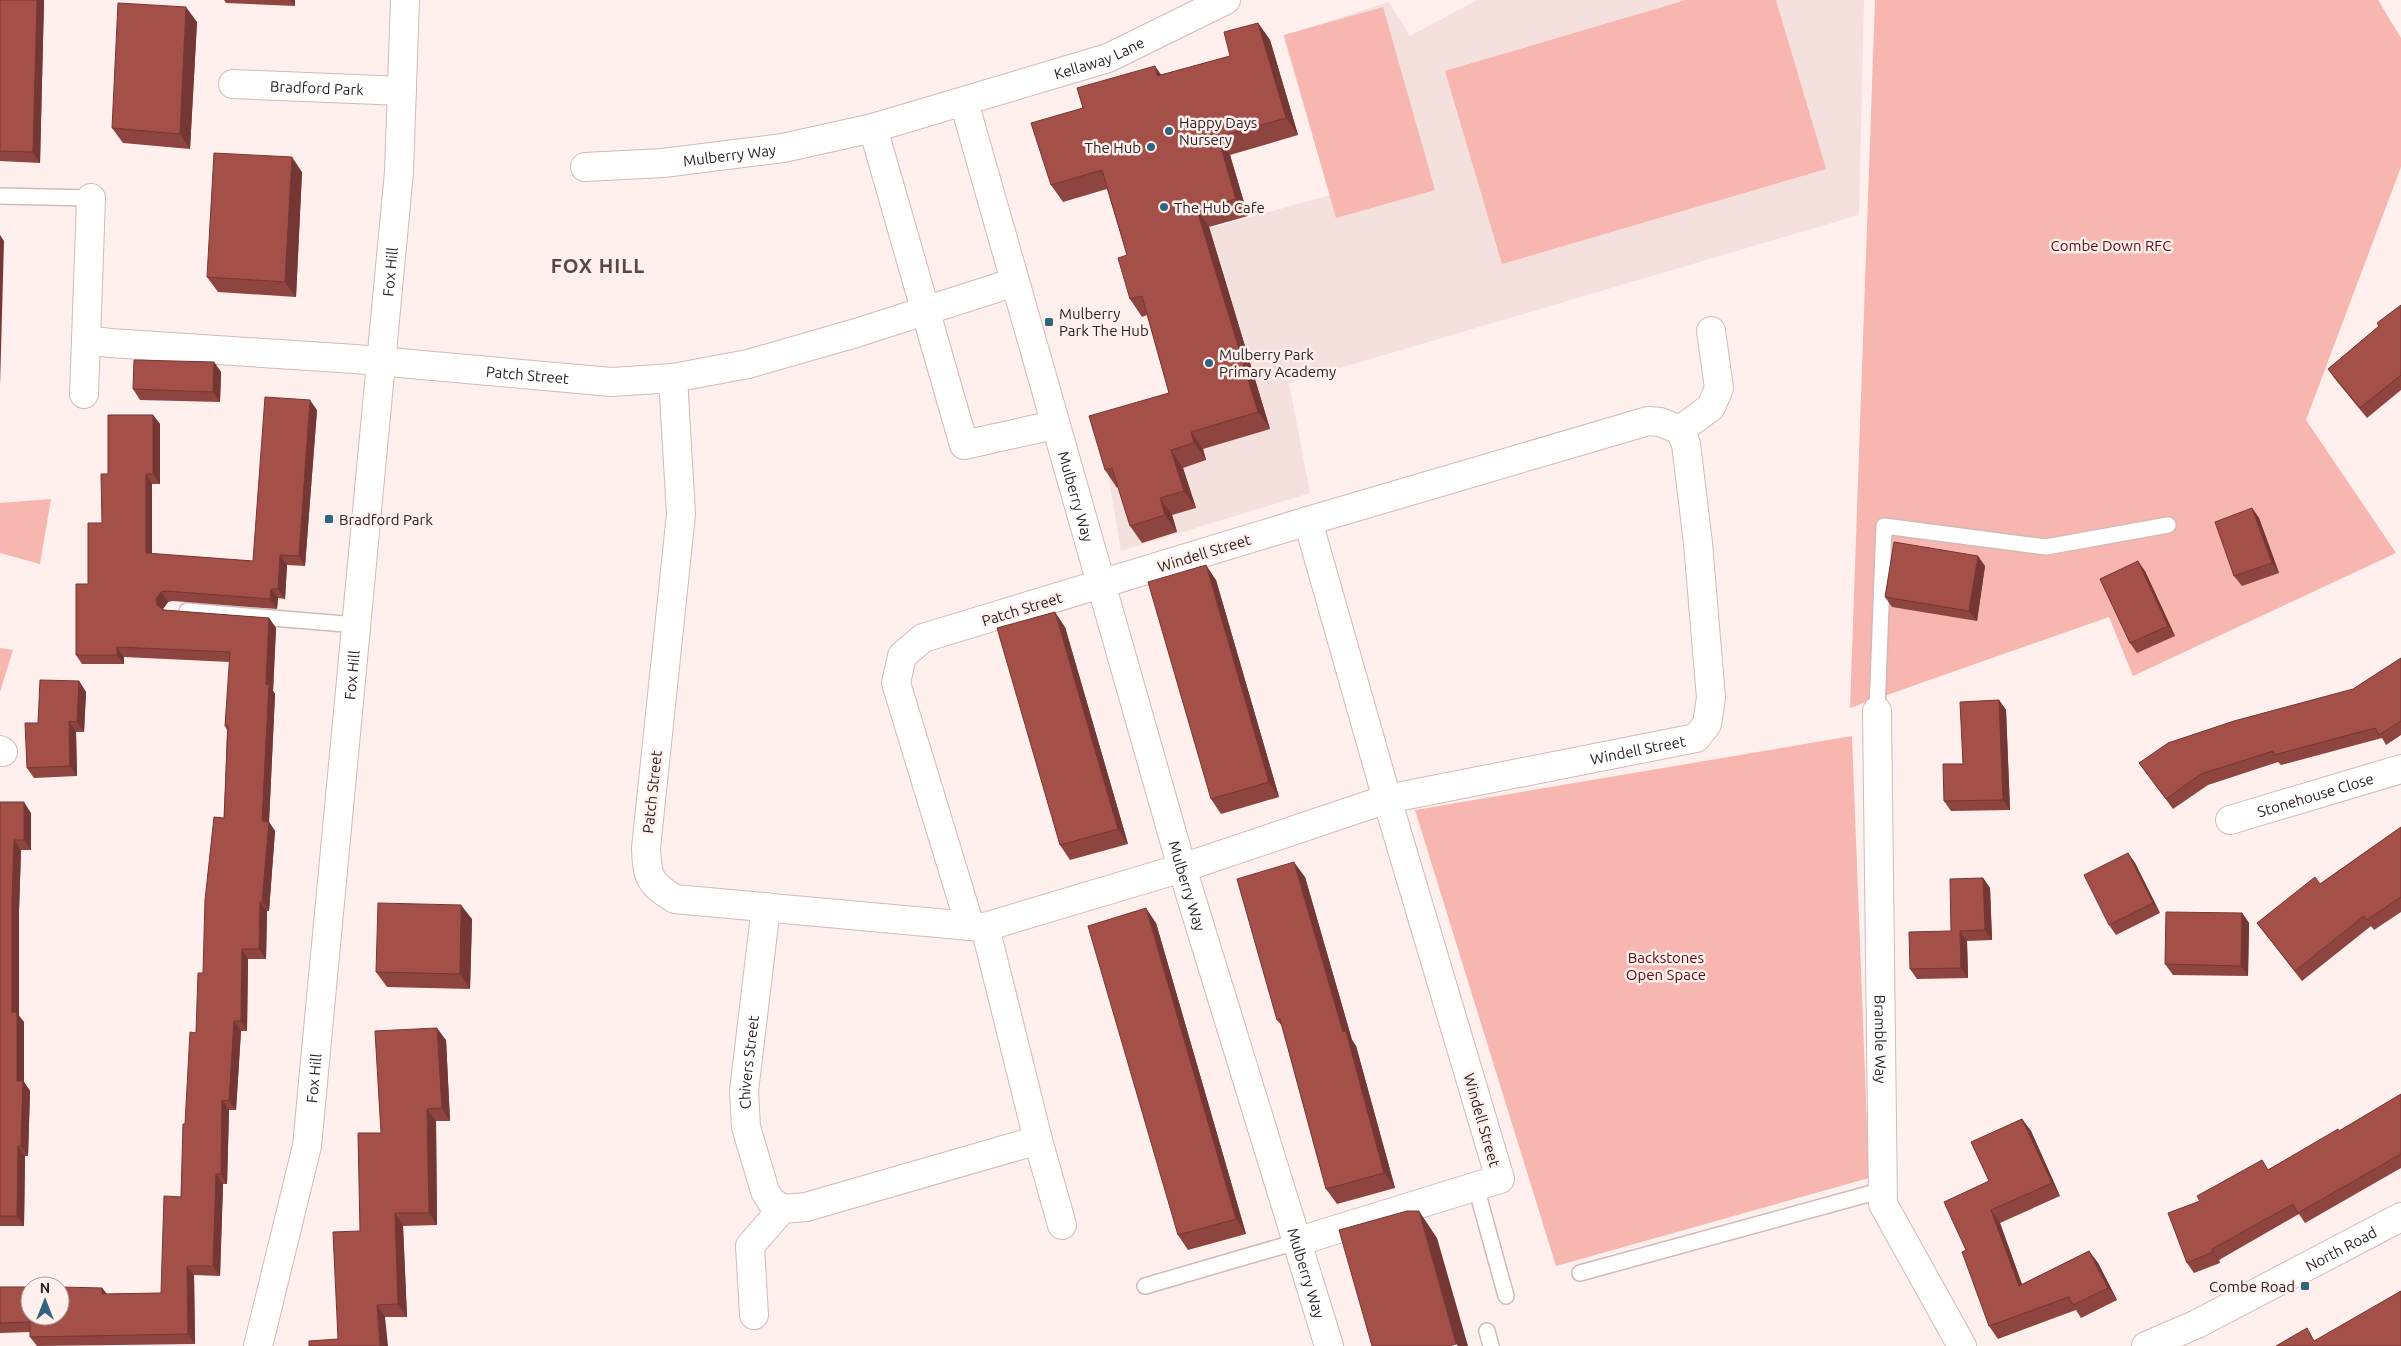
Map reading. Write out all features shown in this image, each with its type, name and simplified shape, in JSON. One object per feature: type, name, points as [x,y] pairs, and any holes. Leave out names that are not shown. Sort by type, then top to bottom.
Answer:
[{"type":"street","name":"Fox Hill","points":[[258,1346],[307,1146],[399,172],[405,0]]},
{"type":"street","name":"Kellaway Lane","points":[[964,102],[1108,58],[1226,0]]},
{"type":"street","name":"Bradford Park","points":[[233,84],[402,91]]},
{"type":"street","name":"Mulberry Way","points":[[585,166],[663,162],[783,148],[873,128],[964,102],[1054,425],[1182,868],[1329,1345]]},
{"type":"street","points":[[873,128],[964,445],[1054,425]]},
{"type":"street","points":[[84,394],[91,198]]},
{"type":"street","name":"Patch Street","points":[[382,361],[612,382],[673,378],[748,364],[856,333],[1015,282]]},
{"type":"street","points":[[1680,430],[1711,408],[1719,388],[1711,331]]},
{"type":"street","points":[[86,340],[382,361]]},
{"type":"street","name":"Patch Street","points":[[673,378],[681,514],[646,848],[646,869],[656,888],[675,899],[978,926],[1182,868]]},
{"type":"street","name":"Windell Street","points":[[1100,585],[1308,520],[1648,421],[1660,422],[1680,430],[1686,444],[1698,543],[1711,698],[1707,724],[1696,738],[1388,799],[1182,868]]},
{"type":"street","name":"Windell Street","points":[[1296,1242],[1500,1179],[1308,520]]},
{"type":"street","name":"Patch Street","points":[[978,926],[896,683],[902,656],[923,638],[1100,585]]},
{"type":"street","name":"Bramble Way","points":[[1877,712],[1883,1204],[1962,1346]]},
{"type":"street","name":"Stonehouse Close","points":[[2230,820],[2401,769]]},
{"type":"street","name":"Chivers Street","points":[[766,907],[744,1100],[746,1127],[765,1191],[771,1201],[782,1209]]},
{"type":"street","points":[[978,926],[1062,1224]]},
{"type":"street","points":[[754,1316],[750,1246],[782,1209],[806,1208],[1038,1140]]},
{"type":"street","name":"North Road","points":[[2146,1346],[2197,1324],[2401,1218]]},
{"type":"lane","points":[[0,196],[91,198]]},
{"type":"lane","points":[[1877,712],[1884,526],[2046,547],[2168,525]]},
{"type":"lane","points":[[172,610],[357,624]]},
{"type":"lane","points":[[1476,1187],[1506,1296]]},
{"type":"lane","points":[[1580,1273],[1883,1190]]},
{"type":"lane","points":[[1144,1286],[1296,1242]]},
{"type":"lane","points":[[1487,1331],[1491,1346]]},
{"type":"shaded area","points":[[1477,0],[1864,0],[1859,215],[1289,383],[1310,493],[1121,551],[1101,433],[1181,410],[1132,250],[1330,195],[1283,36],[1389,2],[1410,36]]},
{"type":"green space","points":[[1686,0],[1776,0],[1826,169],[1502,264],[1445,71]]},
{"type":"green space","name":"Combe Down RFC","points":[[1875,0],[2378,0],[2401,38],[2401,167],[2306,420],[2396,553],[2133,676],[2109,617],[1850,708]]},
{"type":"green space","points":[[1383,7],[1435,190],[1336,218],[1284,35]]},
{"type":"green space","points":[[51,499],[40,564],[0,553],[0,503]]},
{"type":"green space","points":[[0,648],[13,650],[0,692]]},
{"type":"green space","name":"Backstones Open Space","points":[[1852,736],[1869,1178],[1556,1266],[1415,810]]},
{"type":"building","points":[[0,0],[37,0],[33,152],[0,151]]},
{"type":"building","points":[[118,3],[186,7],[180,134],[112,128]]},
{"type":"building","points":[[1258,23],[1286,118],[1218,137],[1236,199],[1197,210],[1258,412],[1191,432],[1194,443],[1171,450],[1184,491],[1160,498],[1165,515],[1130,526],[1112,468],[1105,470],[1089,416],[1169,393],[1142,296],[1130,299],[1118,258],[1127,255],[1102,170],[1051,185],[1031,123],[1083,108],[1077,88],[1155,66],[1157,76],[1230,56],[1224,32]]},
{"type":"building","points":[[214,153],[292,157],[285,282],[207,277]]},
{"type":"building","points":[[2401,305],[2401,375],[2360,408],[2328,369],[2379,326],[2377,323]]},
{"type":"building","points":[[134,360],[214,362],[213,392],[133,389]]},
{"type":"building","points":[[265,397],[310,400],[299,556],[280,555],[278,589],[271,589],[270,599],[166,591],[161,592],[156,599],[157,605],[164,610],[269,618],[266,684],[269,685],[262,821],[269,822],[262,902],[260,902],[259,949],[242,949],[241,1021],[234,1021],[229,1101],[222,1100],[221,1174],[216,1174],[213,1266],[187,1266],[188,1334],[30,1337],[30,1326],[70,1326],[70,1287],[102,1288],[102,1294],[161,1293],[164,1196],[181,1197],[183,1124],[185,1124],[190,1032],[196,1033],[198,973],[203,973],[205,900],[214,817],[224,818],[228,726],[225,726],[230,652],[117,647],[117,655],[76,655],[76,584],[88,584],[88,523],[102,523],[101,474],[108,474],[108,415],[153,415],[153,474],[146,474],[146,553],[253,561]]},
{"type":"building","points":[[2252,508],[2272,563],[2234,576],[2215,522]]},
{"type":"building","points":[[1894,542],[1978,556],[1969,611],[1885,597]]},
{"type":"building","points":[[2138,561],[2168,626],[2130,643],[2100,579]]},
{"type":"building","points":[[1206,565],[1269,782],[1211,799],[1148,582]]},
{"type":"building","points":[[1055,612],[1118,829],[1060,845],[997,628]]},
{"type":"building","points":[[2401,658],[2401,721],[2379,735],[2375,728],[2274,755],[2273,751],[2201,774],[2166,799],[2139,763],[2168,743],[2234,721],[2353,689]]},
{"type":"building","points":[[40,680],[79,681],[77,722],[69,721],[70,766],[27,768],[25,723],[38,723]]},
{"type":"building","points":[[1999,700],[2003,800],[1944,801],[1943,764],[1963,764],[1960,702]]},
{"type":"building","points":[[0,802],[24,802],[24,840],[14,840],[12,901],[12,1012],[17,1012],[17,1081],[23,1081],[21,1146],[18,1146],[17,1216],[0,1216]]},
{"type":"building","points":[[2401,827],[2401,897],[2367,920],[2364,916],[2295,971],[2257,923],[2315,877],[2320,884]]},
{"type":"building","points":[[2128,853],[2153,903],[2109,925],[2084,875]]},
{"type":"building","points":[[1294,862],[1343,1032],[1346,1031],[1384,1173],[1326,1189],[1280,1019],[1277,1020],[1237,879]]},
{"type":"building","points":[[1983,878],[1985,930],[1960,931],[1961,968],[1910,969],[1909,932],[1951,931],[1950,879]]},
{"type":"building","points":[[378,903],[461,905],[460,974],[376,972]]},
{"type":"building","points":[[1146,908],[1236,1219],[1178,1235],[1088,926]]},
{"type":"building","points":[[2166,912],[2242,913],[2241,966],[2165,964]]},
{"type":"building","points":[[437,1028],[442,1108],[427,1109],[429,1213],[395,1213],[398,1304],[377,1305],[380,1346],[309,1346],[309,1341],[338,1339],[333,1232],[360,1231],[358,1133],[381,1133],[375,1031]]},
{"type":"building","points":[[2401,1094],[2401,1154],[2298,1213],[2293,1204],[2212,1249],[2213,1252],[2187,1263],[2168,1213],[2200,1201],[2197,1196],[2262,1160],[2268,1170]]},
{"type":"building","points":[[2022,1119],[2052,1183],[1991,1210],[2019,1286],[2089,1251],[2108,1288],[2073,1305],[2069,1297],[1989,1326],[1962,1252],[1966,1250],[1944,1202],[1989,1181],[1971,1142]]},
{"type":"building","points":[[1407,1211],[1419,1211],[1456,1344],[1450,1346],[1372,1346],[1339,1230]]},
{"type":"building","points":[[0,1287],[20,1287],[20,1322],[0,1323]]},
{"type":"building","points":[[2401,1291],[2401,1346],[2276,1346],[2307,1328],[2314,1341]]},
{"type":"place","name":"Happy Days Nursery","points":[[1169,131]]},
{"type":"place","name":"The Hub","points":[[1151,147]]},
{"type":"place","name":"The Hub Cafe","points":[[1164,207]]},
{"type":"place","name":"Mulberry Park The Hub","points":[[1049,322]]},
{"type":"place","name":"Mulberry Park Primary Academy","points":[[1209,363]]},
{"type":"place","name":"Bradford Park","points":[[329,519]]},
{"type":"place","name":"Combe Road","points":[[2305,1286]]},
{"type":"district","name":"FOX HILL","points":[[598,265]]}]
